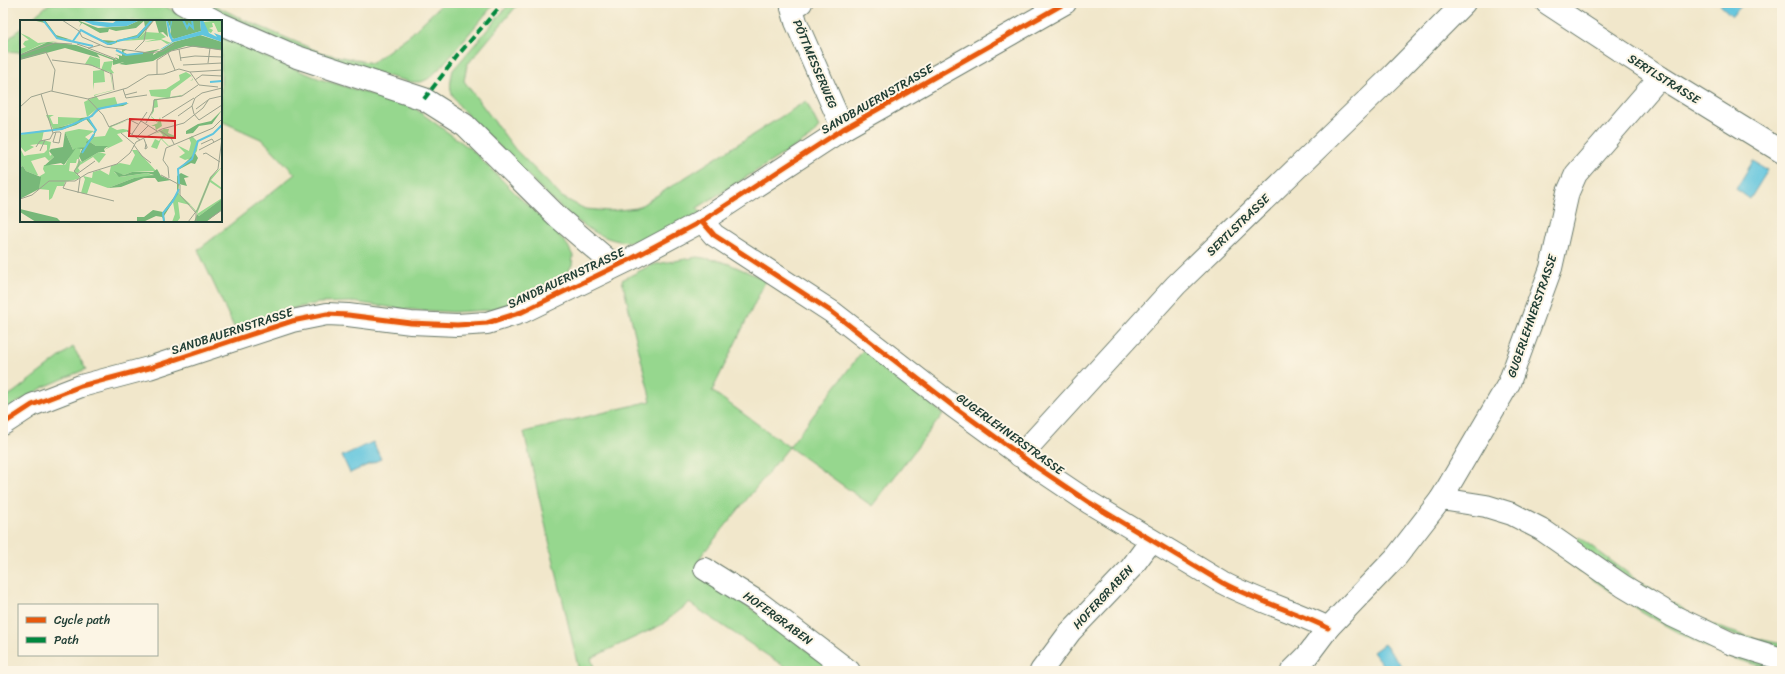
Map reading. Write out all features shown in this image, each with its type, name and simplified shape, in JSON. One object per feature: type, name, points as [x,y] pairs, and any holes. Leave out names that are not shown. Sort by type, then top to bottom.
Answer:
[{"type":"street","points":[[182,3],[213,20]]},
{"type":"street","name":"PÖTTMESSERWEG","points":[[801,3],[792,8],[796,22],[843,129]]},
{"type":"street","name":"SANDBAUERNSTRASSE","points":[[3,424],[32,405],[81,386],[149,368],[292,321],[327,314],[348,315],[411,323],[457,325],[487,323],[522,312],[659,245],[702,221],[843,129],[1065,3]]},
{"type":"street","name":"SERTLSTRASSE","points":[[1020,456],[1176,286],[1393,75],[1464,3]]},
{"type":"street","name":"SERTLSTRASSE","points":[[1548,3],[1660,77],[1782,152]]},
{"type":"street","name":"SANDBAUERNSTRASSE","points":[[222,24],[297,57],[424,99],[464,125],[559,218],[615,266]]},
{"type":"street","name":"GUGERLEHNERSTRASSE","points":[[1292,671],[1307,656],[1328,628],[1397,556],[1441,499],[1509,383],[1551,268],[1568,192],[1576,174],[1660,77]]},
{"type":"street","name":"GUGERLEHNERSTRASSE","points":[[702,221],[714,235],[832,312],[1020,456],[1090,503],[1151,541],[1246,595],[1304,615],[1328,628]]},
{"type":"street","points":[[1441,499],[1486,506],[1512,514],[1541,529],[1623,586],[1673,616],[1730,643],[1782,659]]},
{"type":"street","name":"HOFERGRABEN","points":[[1040,671],[1070,632],[1131,568],[1151,541]]},
{"type":"street","name":"HOFERGRABEN","points":[[705,569],[758,602],[849,671]]},
{"type":"green space","points":[[50,3],[159,3],[190,20],[30,20]]},
{"type":"green space","points":[[198,3],[210,3],[244,20],[322,53],[372,63],[411,34],[443,3],[495,3],[440,68],[428,79],[421,82],[411,82],[297,49]]},
{"type":"green space","points":[[510,3],[519,3],[467,65],[464,81],[515,149],[562,197],[585,209],[609,211],[637,208],[806,101],[819,127],[812,136],[697,208],[701,213],[651,238],[630,242],[619,241],[603,236],[576,220],[553,200],[461,108],[452,94],[450,85],[453,70]]},
{"type":"green space","points":[[20,29],[20,52],[3,51],[3,44]]},
{"type":"green space","points":[[222,36],[261,55],[320,79],[413,107],[472,150],[556,232],[568,246],[573,256],[572,265],[567,273],[510,304],[490,310],[453,312],[402,309],[353,302],[318,303],[282,311],[234,327],[198,250],[295,174],[263,140],[222,121]]},
{"type":"green space","points":[[697,257],[729,264],[766,280],[712,391],[789,447],[701,556],[696,572],[768,620],[834,671],[791,671],[689,603],[661,625],[591,658],[595,671],[579,671],[524,432],[651,401],[622,280],[651,265]]},
{"type":"green space","points":[[73,347],[86,369],[44,387],[3,411],[3,399]]},
{"type":"green space","points":[[864,349],[943,414],[872,506],[789,447]]},
{"type":"green space","points":[[1579,537],[1643,584],[1694,615],[1729,631],[1782,644],[1782,653],[1690,619],[1575,543]]},
{"type":"green space","points":[[1568,557],[1782,666],[1782,671],[1776,671],[1722,654],[1675,631],[1638,609],[1565,561]]},
{"type":"water","points":[[1722,3],[1744,3],[1732,16],[1720,5]]},
{"type":"water","points":[[1753,161],[1768,170],[1750,199],[1736,189]]},
{"type":"water","points":[[373,442],[381,459],[350,473],[342,456]]},
{"type":"water","points":[[1384,644],[1403,667],[1398,671],[1387,671],[1373,652]]},
{"type":"marked path","points":[[424,99],[458,55],[503,3]]},
{"type":"cycle path","points":[[3,424],[32,405],[81,386],[149,368],[292,321],[327,314],[348,315],[411,323],[457,325],[487,323],[522,312],[629,260],[702,221],[843,129],[1065,3]]},
{"type":"cycle path","points":[[702,221],[714,235],[832,312],[953,406],[1035,466],[1090,503],[1223,583],[1328,628]]}]
